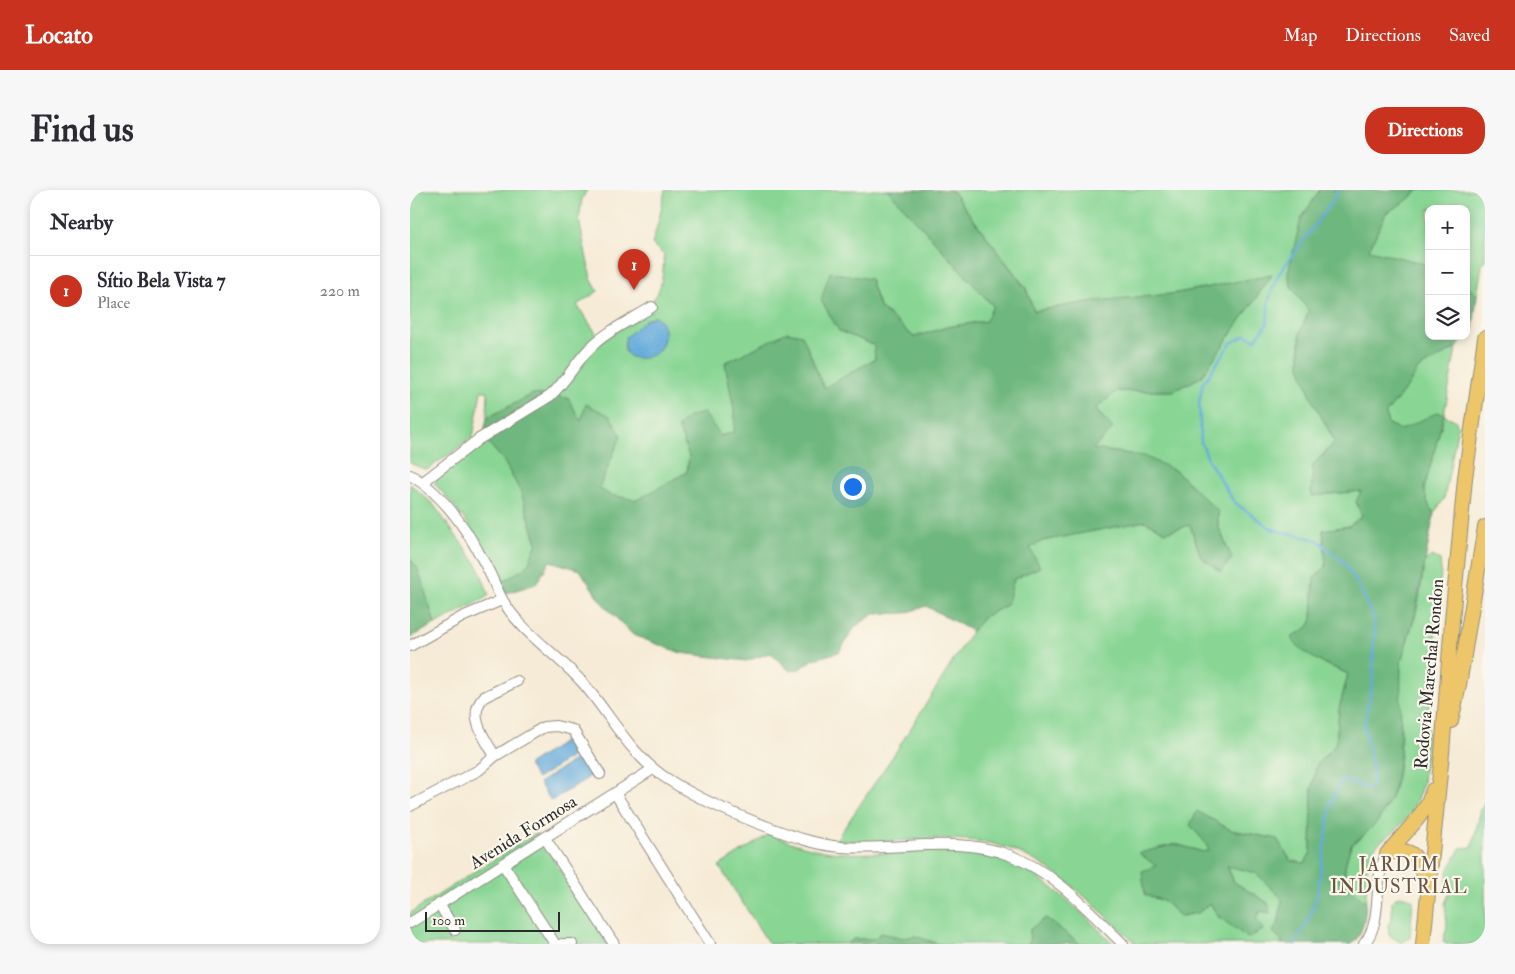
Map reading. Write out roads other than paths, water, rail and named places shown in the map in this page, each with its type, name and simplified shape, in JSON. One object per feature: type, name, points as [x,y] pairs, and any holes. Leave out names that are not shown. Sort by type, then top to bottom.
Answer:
[{"type":"main road","name":"Rodovia Marechal Rondon","points":[[1423,944],[1442,759],[1465,478],[1485,338]]},
{"type":"main road","name":"Rodovia Marechal Rondon","points":[[1475,408],[1485,382]]},
{"type":"main road","points":[[1387,854],[1426,808],[1432,793],[1454,713],[1485,527]]},
{"type":"main road","points":[[1387,854],[1402,850],[1413,854],[1421,866],[1428,888]]},
{"type":"street","points":[[423,482],[479,439],[550,396],[560,388],[583,355],[595,343],[652,307]]},
{"type":"street","points":[[410,475],[423,482],[451,511],[485,562],[502,600],[519,622],[582,682],[633,749],[653,769],[684,789],[715,805],[789,835],[814,842],[841,847],[969,846],[1010,855],[1030,865],[1064,887],[1123,944]]},
{"type":"street","points":[[410,646],[462,617],[502,600]]},
{"type":"street","points":[[495,756],[479,728],[477,708],[484,697],[517,681]]},
{"type":"street","points":[[410,806],[471,774],[486,765],[495,756],[544,728],[556,726],[572,730],[577,735],[600,774]]},
{"type":"street","name":"Avenida Formosa","points":[[410,923],[653,769]]},
{"type":"street","points":[[615,793],[710,944]]},
{"type":"street","points":[[545,838],[614,944]]},
{"type":"street","points":[[1364,944],[1373,929],[1381,868],[1387,854]]},
{"type":"street","points":[[503,864],[555,944]]},
{"type":"street","points":[[439,904],[456,930]]},
{"type":"street","points":[[562,944],[572,944]]},
{"type":"water","points":[[655,316],[664,328],[661,347],[654,354],[645,358],[630,356],[625,349],[626,337],[645,320]]},
{"type":"water","points":[[565,741],[574,755],[537,779],[528,765]]},
{"type":"water","points":[[579,757],[591,776],[551,801],[539,783]]},
{"type":"waterway","points":[[1295,944],[1311,915],[1317,895],[1331,804],[1341,779],[1368,789],[1372,785],[1374,776],[1364,725],[1373,681],[1374,619],[1360,588],[1343,561],[1317,540],[1272,529],[1234,502],[1209,461],[1201,442],[1199,403],[1203,383],[1231,343],[1246,335],[1255,340],[1267,324],[1269,299],[1278,275],[1339,190]]},
{"type":"place","name":"Sítio Bela Vista 7","points":[[634,290]]},
{"type":"district","name":"JARDIM INDUSTRIAL","points":[[1399,875]]}]
